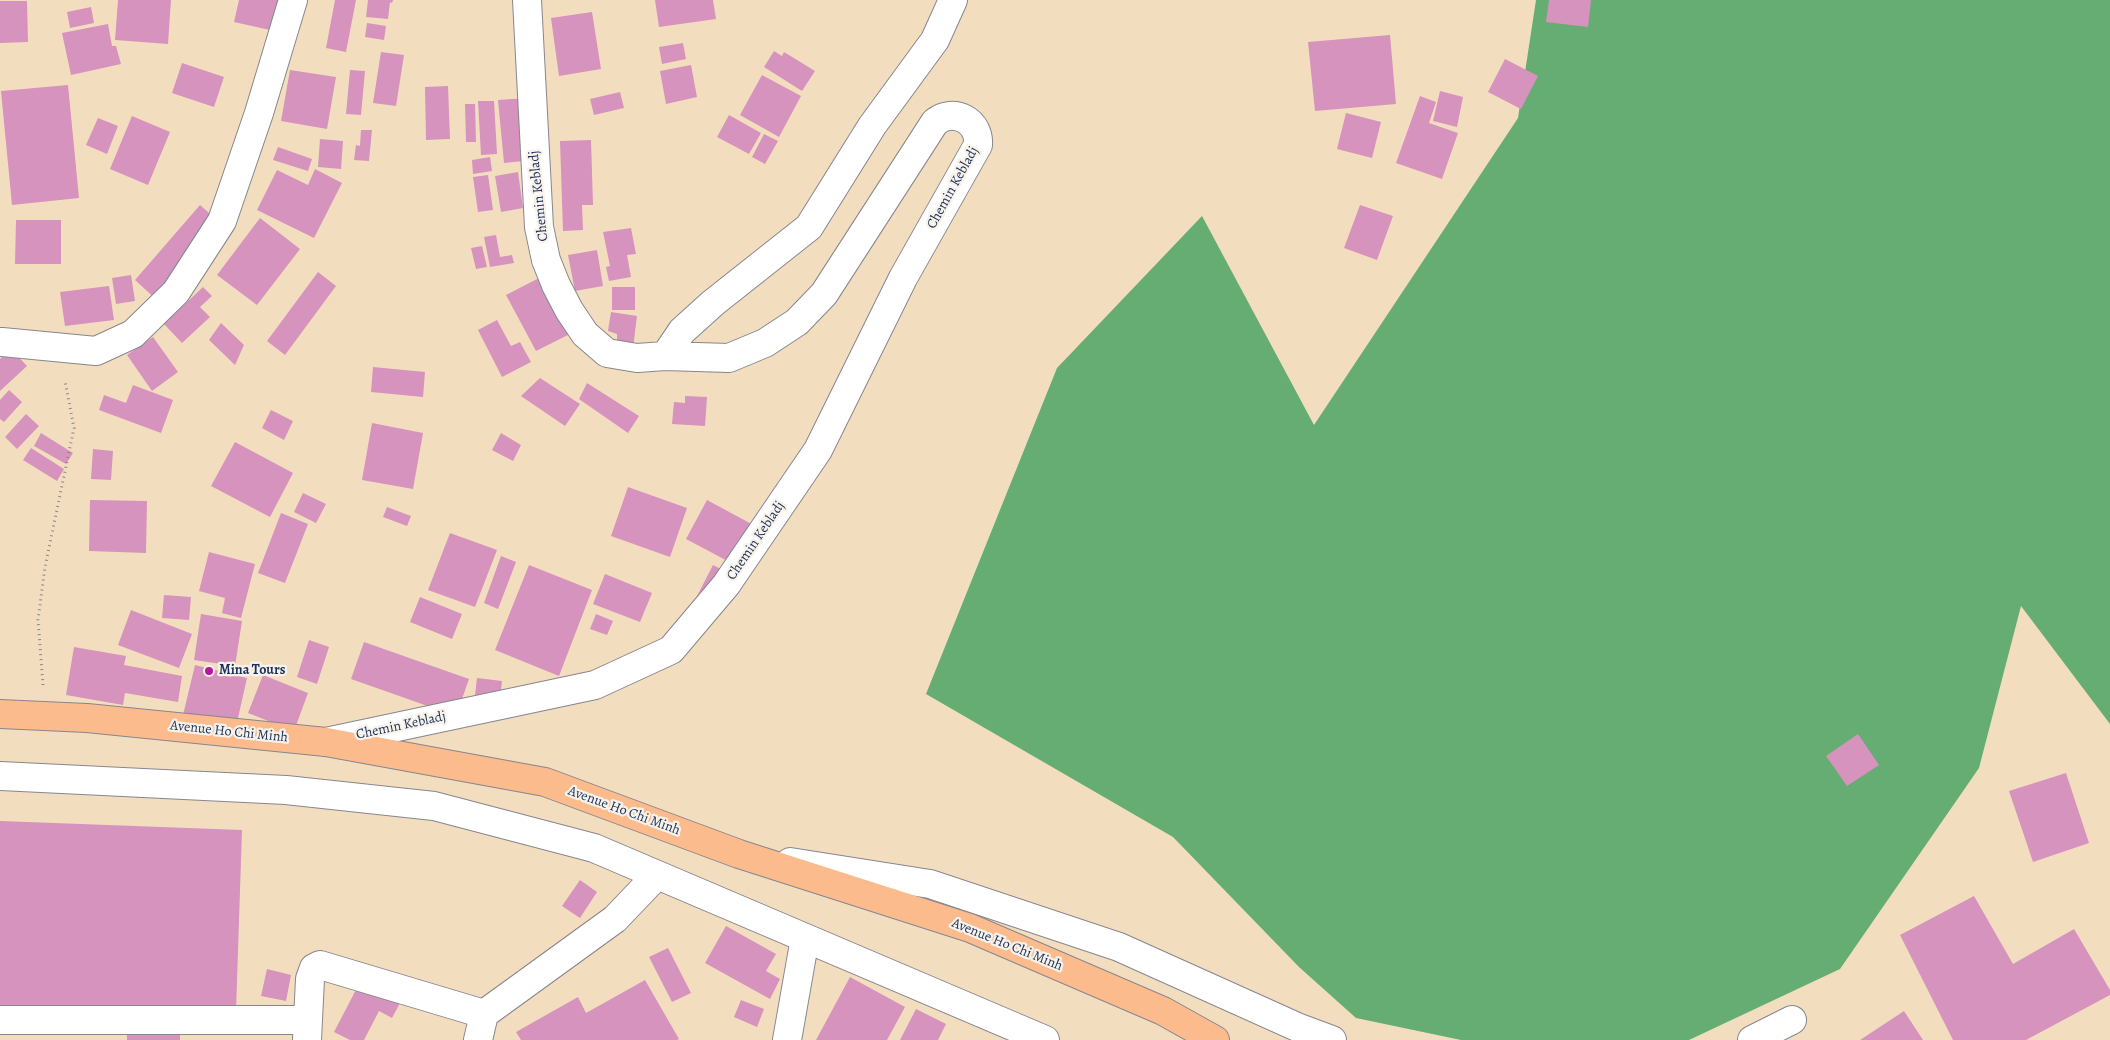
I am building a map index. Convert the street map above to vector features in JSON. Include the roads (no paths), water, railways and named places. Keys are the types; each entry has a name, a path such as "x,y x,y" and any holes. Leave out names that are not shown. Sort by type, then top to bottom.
{"main road":[{"name":"Avenue Ho Chi Minh","path":"0,714 87,718 326,742 545,782 740,854 970,928 1163,1011 1215,1040"}],"street":[{"path":"2,342 96,351 133,334 176,292 222,221 259,113 294,0"},
{"name":"Chemin Kebladj","path":"326,742 595,685 671,650 726,585 818,450 903,278 976,151 978,134 972,124 957,115 945,116 935,122 824,294 797,322 765,343 729,358 665,356 637,358 607,353 585,334 569,310 546,260 539,227 527,0"},
{"path":"665,356 682,331 712,303 810,227 872,126 935,40 953,0"},
{"path":"0,776 286,790 434,806 594,848 1045,1040"},
{"path":"740,854 930,884 1119,947 1297,1027 1332,1040"},
{"path":"0,1020 308,1030 310,979 314,968 320,965 481,1027 615,920 657,875"},
{"path":"787,1040 805,938"},
{"path":"1752,1040 1792,1020"}],"place":[{"name":"Mina Tours","path":"209,671"}]}
